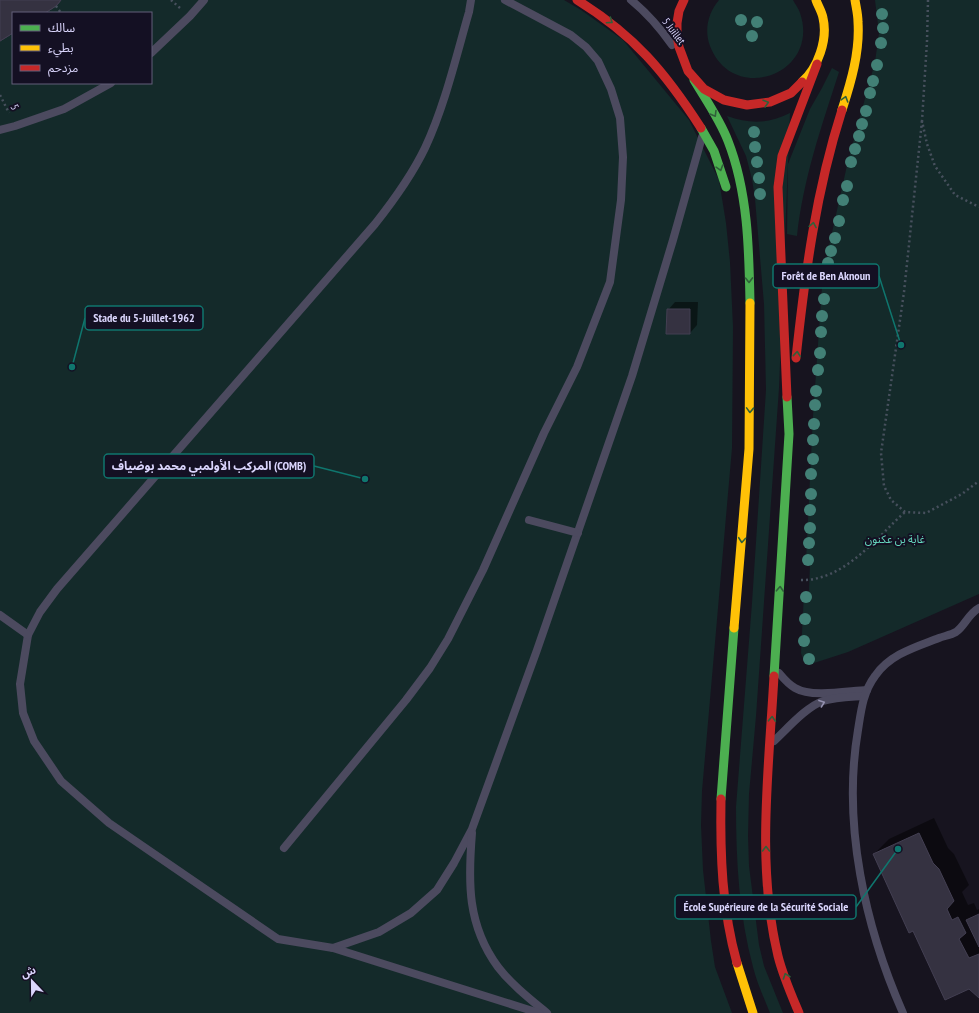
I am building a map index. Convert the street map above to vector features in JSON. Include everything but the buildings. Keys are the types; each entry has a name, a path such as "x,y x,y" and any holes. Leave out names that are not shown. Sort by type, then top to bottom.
{"highway":[{"path":"577,0 616,25 630,37 649,56 671,84 712,146 719,162 728,194"},
{"path":"684,0 680,8 676,33 681,59 720,124 730,149 737,170 744,204 749,252 749,449 720,816 723,894 730,937 742,982 754,1013"},
{"path":"789,434 778,187 782,156 817,64 823,41 823,18 816,0"},
{"path":"799,1013 776,948 766,854 766,815 789,434 795,369 804,289 816,206 824,169 847,92 858,46 859,20 855,0"},
{"path":"694,80 712,96 735,104 760,105 783,98 803,84 817,64"},
{"path":"737,224 749,252"}],"lane":[{"path":"152,52 190,16 204,0"},
{"path":"471,0 467,19 441,107 433,128 414,169 390,206 376,224 57,589 40,612 28,636 20,684 23,713 34,741 61,782 109,823 278,939 333,948 539,1013"},
{"path":"284,848 406,700 430,668 448,639 483,570 544,434 577,367 610,282 621,200 623,157 620,118 611,89 598,61 586,47 571,35 505,0"},
{"name":"5 Juillet","path":"631,0 644,10 663,33 681,59"},
{"path":"0,130 64,109 109,84"},
{"path":"333,948 379,932 411,913 437,890 454,863 472,828 538,650 632,376 673,240 703,131"},
{"path":"529,520 578,532"},
{"path":"903,1013 893,990 873,933 866,903 856,843 853,783 854,753 866,693 876,674 893,658 904,652 957,631 973,611 979,608"},
{"path":"0,614 28,636"},
{"path":"775,669 789,684 808,693 866,693"},
{"path":"771,744 797,719 823,701 866,693"},
{"path":"472,828 469,870 471,904 481,937 498,967 522,992 547,1013"}],"path":[{"path":"928,0 922,121 904,292 881,453 884,486 891,500 905,512 926,513 962,494 979,481"},
{"path":"56,6 60,12"},
{"name":"5","path":"0,95 15,126"},
{"path":"922,121 927,144 935,166 955,195 979,207"},
{"path":"780,579 810,580 840,569 856,559 905,512"}],"green space":[{"path":"0,0 564,0 581,10 623,40 689,120 719,180 726,223 730,262 733,327 732,448 702,791 701,825 703,870 715,967 732,1013 0,1013"},
{"path":"719,0 793,0 800,13 803,34 798,52 787,66 772,75 754,78 737,75 721,64 710,46 707,34 708,22 712,10"},
{"name":"غابة بن عكنون","path":"875,0 979,0 979,594 848,652 812,663 804,660 801,653 804,593 809,591 810,564 806,562 813,416 823,273 848,161 875,62 879,33"},
{"path":"832,68 839,72 808,173 797,236 787,234 788,164 810,109"},
{"path":"790,113 779,388 756,716 749,794 748,836 749,866 759,945 764,966 783,1013 770,1013 755,973 744,928 739,888 736,827 736,807 752,603 766,390 764,304 752,179 746,156 727,116 735,119 759,122 782,117"}],"traffic: fast":[{"path":"694,80 721,125 735,160 740,180 746,221 750,303"},
{"path":"701,128 714,151 726,187"},
{"path":"774,676 789,434 787,397"},
{"path":"721,799 734,628"}],"traffic: slow":[{"path":"802,82 813,69 823,44 823,18 816,0"},
{"path":"842,110 852,78 858,44 858,19 855,0"},
{"path":"734,628 749,449 750,303"},
{"path":"737,963 753,1013"}],"traffic: jam":[{"path":"577,0 615,27 647,56 674,89 701,128"},
{"path":"684,0 679,11 677,23 679,47 688,71 704,89 724,100 747,105 770,102 791,93 802,82"},
{"path":"787,397 778,187 782,156 817,64"},
{"path":"796,358 803,295 818,202 842,110"},
{"path":"774,676 767,781 767,887 771,922 778,956 799,1013"},
{"path":"721,799 723,882 728,923 737,963"}],"place":[{"name":"Forêt de Ben Aknoun","path":"901,345"},
{"name":"Stade du 5-Juillet-1962","path":"72,367"},
{"name":"المركب الأولمبي محمد بوضياف (COMB)","path":"365,479"},
{"name":"École Supérieure de la Sécurité Sociale","path":"898,849"}]}
